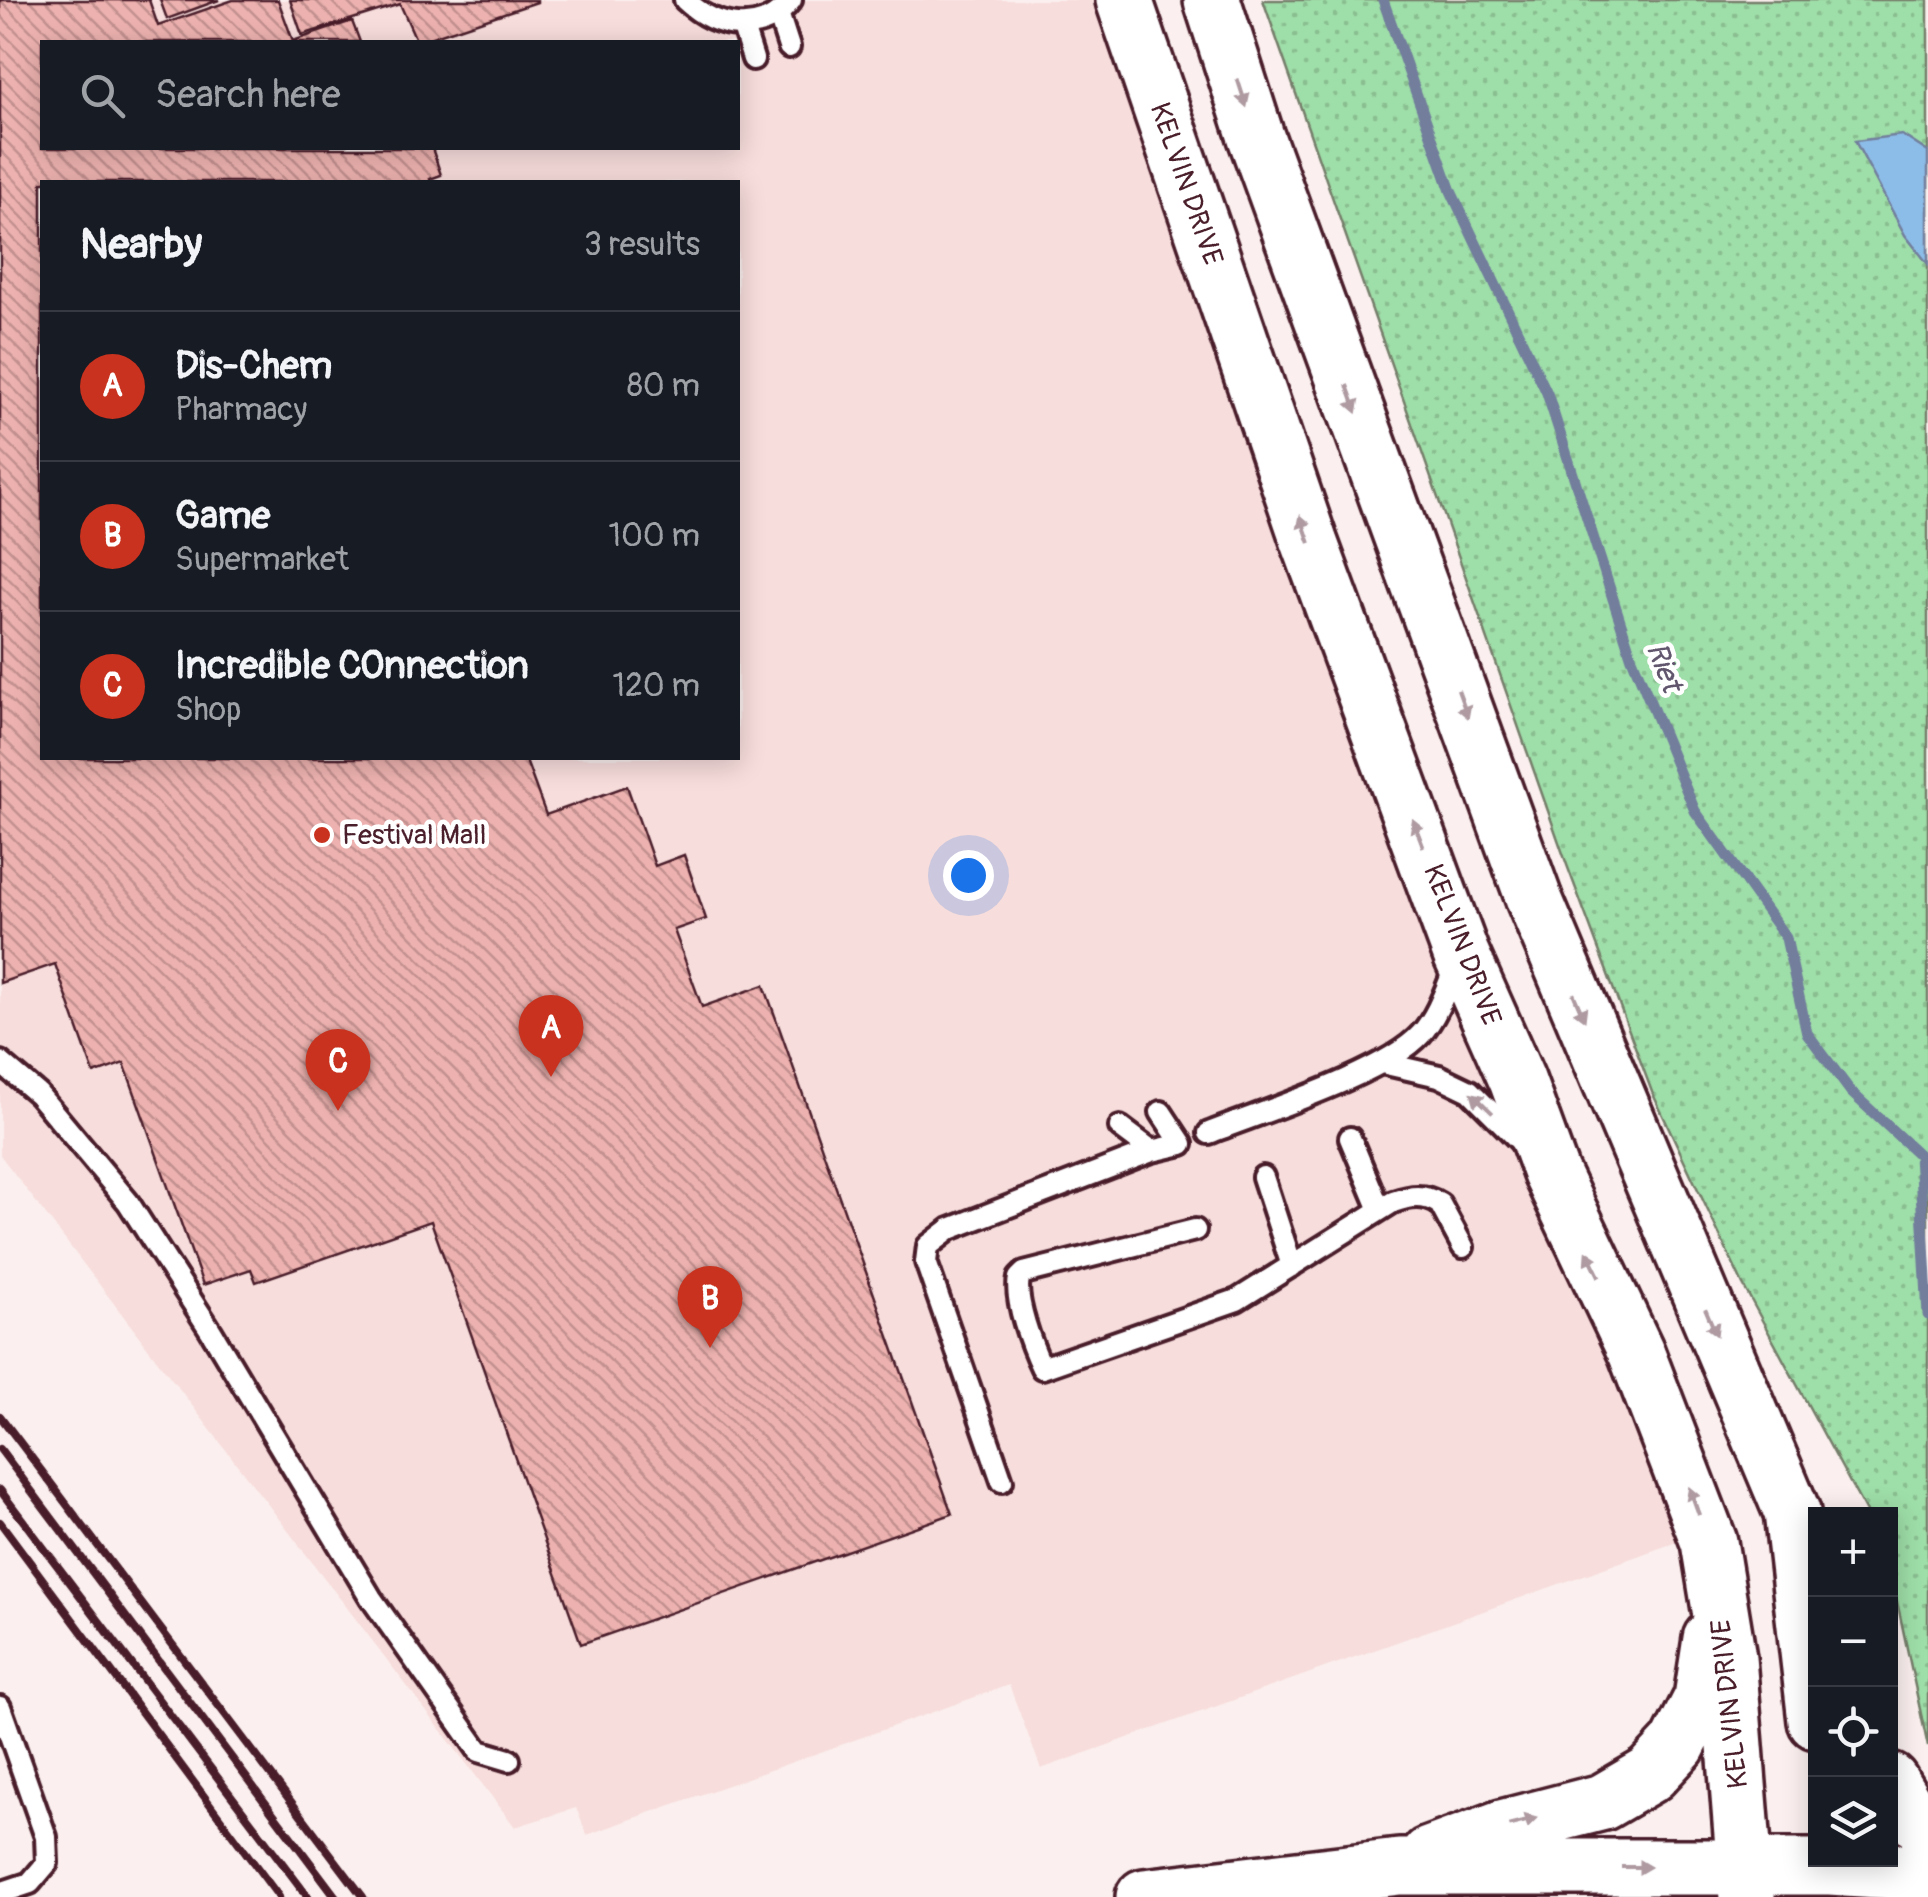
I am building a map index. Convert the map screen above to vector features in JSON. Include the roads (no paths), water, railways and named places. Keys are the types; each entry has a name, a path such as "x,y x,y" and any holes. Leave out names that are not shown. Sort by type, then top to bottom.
{"street":[{"path":"1212,0 1256,137 1534,899 1804,1531 1814,1687"},
{"name":"KELVIN DRIVE","path":"1124,2 1296,504 1461,954 1517,1080 1551,1173 1636,1352 1709,1542 1728,1658 1747,1882"},
{"path":"1398,1867 1502,1828 1603,1802 1651,1774 1678,1745 1702,1698 1717,1595"},
{"path":"1898,1796 1928,1831"},
{"path":"1144,1897 1398,1867 1747,1882 1928,1873"}],"lane":[{"path":"685,0 711,20 743,27 765,22 784,7"},
{"path":"784,7 789,47"},
{"path":"743,27 753,60"},
{"path":"1210,1133 1382,1063 1409,1046 1435,1016 1461,954"},
{"path":"0,1062 38,1094 128,1202 211,1331 371,1598 478,1750 509,1760"},
{"path":"1382,1063 1440,1076 1470,1092 1551,1173"},
{"path":"1002,1481 926,1262 928,1246 950,1229 1152,1151 1182,1144 1161,1112"},
{"path":"1120,1126 1152,1151"},
{"path":"1350,1138 1380,1210"},
{"path":"1263,1177 1292,1266"},
{"path":"1195,1230 1024,1273 1019,1278 1018,1291 1034,1354 1042,1368 1237,1300 1380,1210 1406,1198 1431,1198 1440,1204 1463,1247"},
{"path":"0,1707 46,1838 47,1863 30,1883 0,1893"}],"water":[{"path":"1902,135 1928,152 1928,264 1905,235 1855,141"}],"waterway":[{"name":"Riet","path":"1383,0 1451,191 1547,393 1632,658 1695,811 1786,938 1807,1033 1851,1092 1919,1155 1928,1315"}],"railway":[{"path":"0,1416 363,1897"},
{"path":"0,1449 336,1897"},
{"path":"0,1490 308,1897"},
{"path":"0,1522 279,1897"}],"place":[{"name":"Festival Mall","path":"322,835"},
{"name":"Dis-Chem","path":"551,1077"},
{"name":"Incredible COnnection","path":"338,1111"},
{"name":"Game","path":"710,1348"}]}
